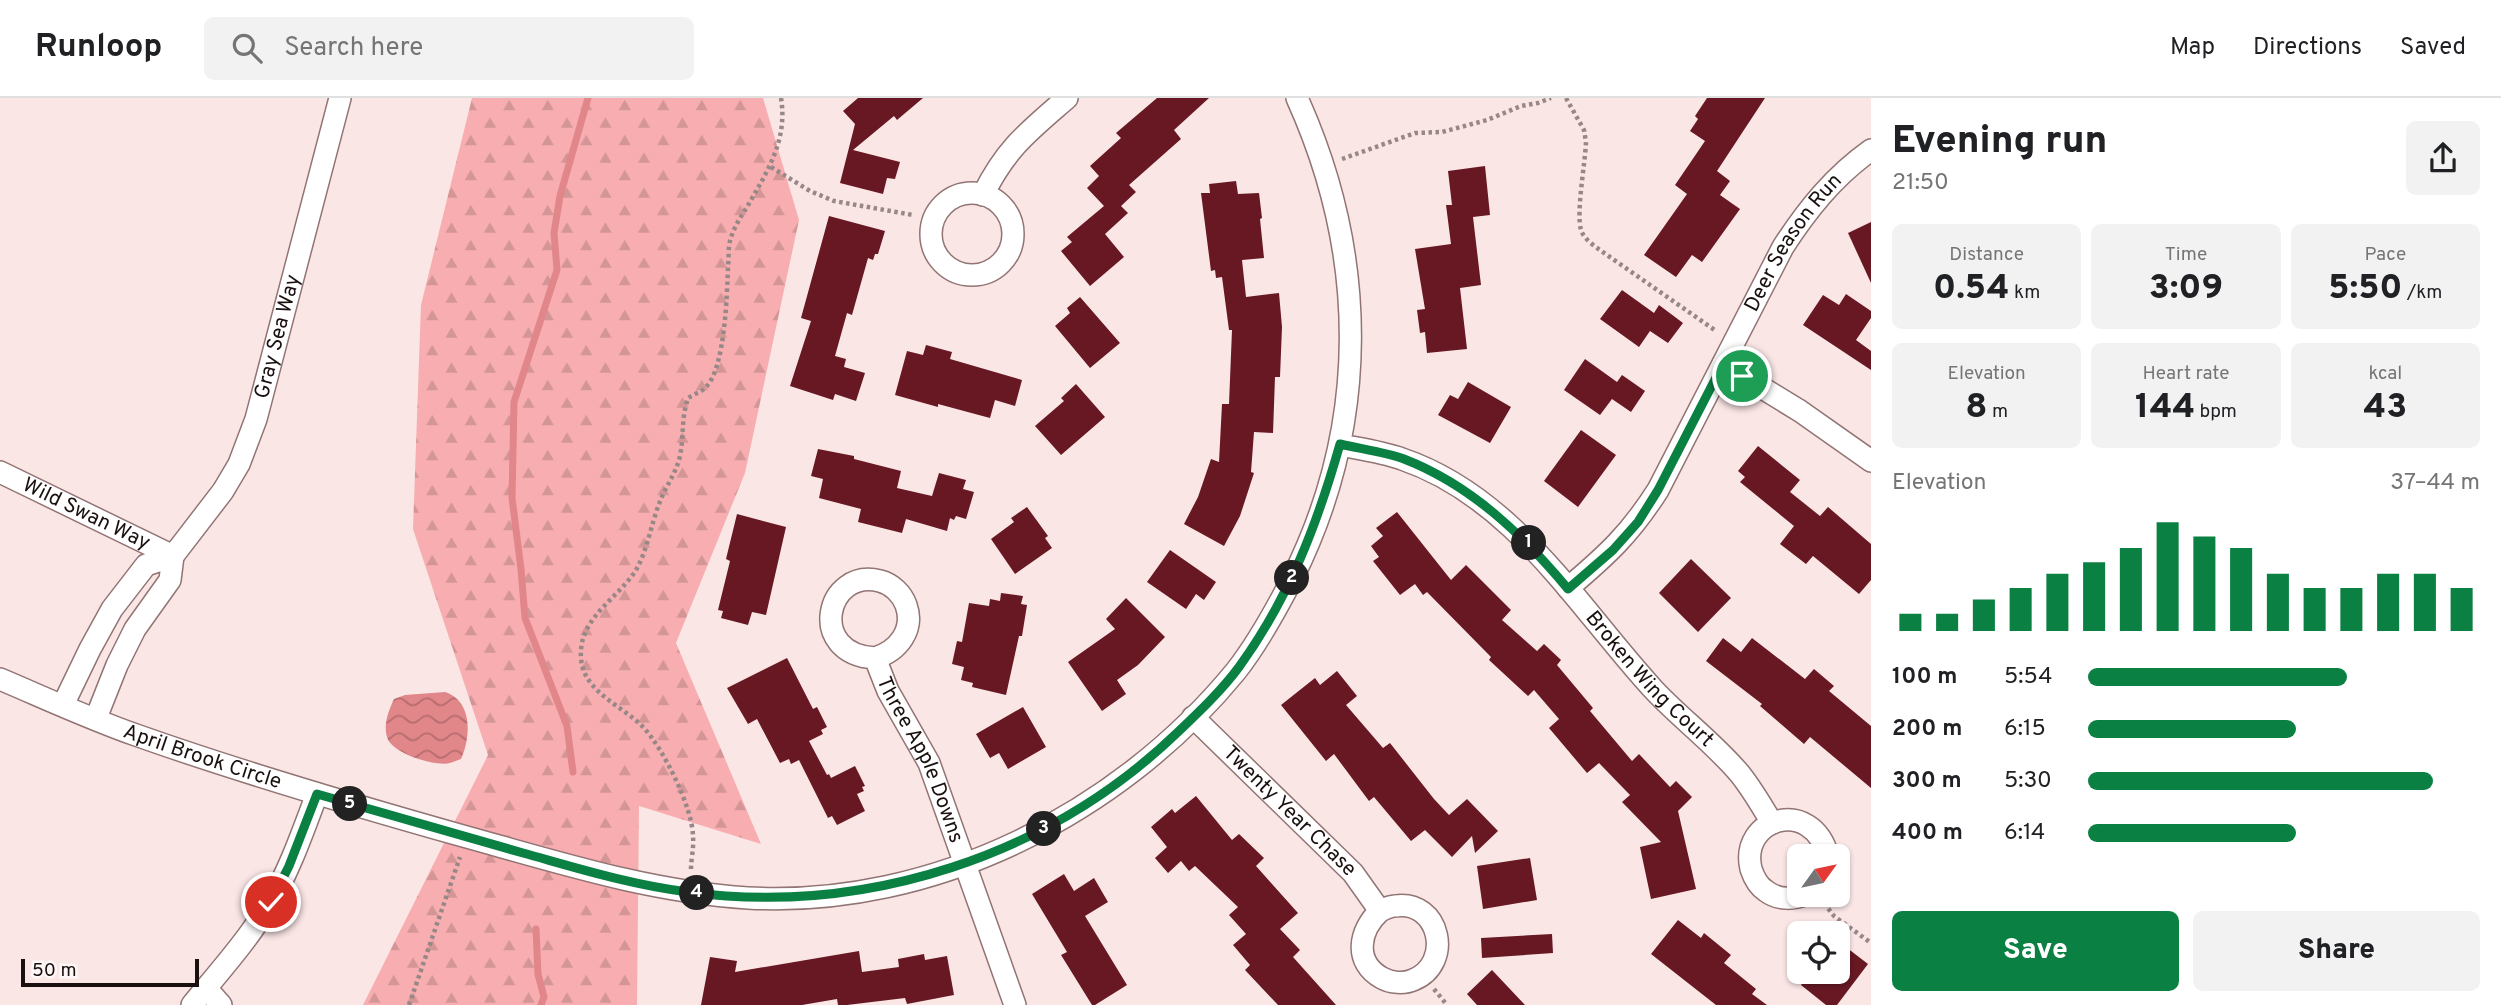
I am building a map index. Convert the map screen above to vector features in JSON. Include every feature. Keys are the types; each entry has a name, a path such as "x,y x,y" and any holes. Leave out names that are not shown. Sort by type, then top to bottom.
{"street":[{"name":"Gray Sea Way","path":"96,718 135,629 170,580 173,556 223,491 239,464 256,419 340,98"},
{"path":"983,195 997,167 1014,144 1067,98"},
{"name":"April Brook Circle","path":"0,679 132,734 317,794 603,875 688,892 752,898 811,896 863,890 965,864 1014,844 1088,803 1128,776 1194,717 1238,668 1279,605 1308,543 1340,444 1350,383 1350,296 1337,209 1325,165 1297,98"},
{"name":"Deer Season Run","path":"1568,589 1613,550 1638,522 1658,490 1783,247 1805,213 1831,184 1871,150"},
{"path":"1723,364 1800,411 1871,461"},
{"name":"Broken Wing Court","path":"1340,444 1402,458 1436,474 1473,496 1534,548 1654,689 1738,772 1772,823"},
{"name":"Wild Swan Way","path":"0,472 173,556"},
{"name":"Gray Sea Way","path":"64,705 112,609 146,565 173,556"},
{"name":"Three Apple Downs","path":"875,658 888,691 929,763 1015,1005"},
{"name":"Twenty Year Chase","path":"1194,717 1353,873 1380,911"},
{"path":"192,1005 247,939 271,902 289,866 317,794"},
{"path":"1787,898 1776,897 1764,890 1754,878 1749,859 1751,845 1759,833 1772,823 1790,819 1806,823 1815,829 1825,844"},
{"path":"206,988 221,1005"}],"path":[{"path":"688,892 694,836 676,781 653,737 599,693 589,680 580,659 589,622 627,583 638,567 660,501 676,473 682,416 688,398 705,388 718,367 726,305 729,242 771,167 782,134 781,98"},
{"path":"1325,165 1415,133 1442,132 1551,98"},
{"path":"1566,98 1584,130 1586,142 1580,220 1582,233 1600,250 1733,342"},
{"path":"771,167 810,191 834,201 913,215"},
{"path":"409,1005 467,837"},
{"path":"1827,907 1834,916 1871,943"}],"green space":[{"path":"472,98 763,98 799,220 745,473 676,643 761,844 639,806 637,1005 363,1005 488,755 413,529 421,305"}],"water":[{"path":"445,692 461,703 465,711 468,731 461,759 443,764 425,761 414,758 390,743 386,727 394,699 405,695"}],"building":[{"path":"858,98 923,98 897,120 894,116 853,150 900,162 895,179 887,178 883,194 840,183 855,124 843,111"},
{"path":"1157,98 1209,98 1174,130 1181,139 1129,185 1136,192 1121,206 1128,213 1105,234 1124,257 1090,286 1061,251 1072,242 1067,237 1104,206 1087,188 1099,176 1090,166 1121,138 1116,133"},
{"path":"1707,98 1765,98 1717,171 1730,181 1720,195 1740,209 1702,262 1692,255 1676,277 1644,255 1687,194 1675,185 1705,141 1690,131 1698,119 1695,116"},
{"path":"1485,166 1490,215 1473,217 1481,285 1460,288 1467,349 1427,353 1425,332 1420,333 1417,310 1425,309 1415,249 1451,244 1446,205 1452,205 1448,171"},
{"path":"1236,181 1238,194 1259,193 1262,218 1264,258 1242,260 1246,297 1279,293 1282,327 1280,377 1275,377 1273,433 1254,432 1251,472 1254,473 1240,516 1224,546 1184,524 1198,497 1211,459 1219,462 1222,404 1229,404 1232,330 1229,330 1222,277 1216,278 1215,270 1211,271 1201,193 1210,193 1209,184"},
{"path":"829,216 885,231 878,254 875,254 873,260 868,258 852,315 847,313 835,356 846,359 844,367 865,373 856,401 835,394 833,400 790,386 811,321 801,318"},
{"path":"1871,222 1871,283 1848,233"},
{"path":"1622,290 1654,313 1659,305 1683,323 1668,343 1650,331 1639,347 1600,319"},
{"path":"1846,294 1871,311 1871,318 1856,340 1871,351 1871,370 1803,325 1823,295 1839,305"},
{"path":"1080,297 1120,343 1090,368 1055,326 1070,313 1067,308"},
{"path":"926,345 952,352 950,359 1022,380 1015,406 995,400 990,418 895,395 907,351 923,355"},
{"path":"1585,359 1617,382 1622,375 1645,391 1631,412 1612,399 1600,415 1564,390"},
{"path":"1468,382 1511,407 1490,443 1438,415 1450,395 1458,399"},
{"path":"1076,384 1105,417 1061,455 1035,426 1064,401 1061,398"},
{"path":"1581,430 1616,455 1578,507 1544,481"},
{"path":"1758,446 1800,480 1790,492 1820,516 1828,507 1871,544 1871,580 1859,594 1813,556 1806,564 1780,544 1794,526 1740,482 1745,477 1738,471"},
{"path":"818,449 854,456 854,459 901,471 897,488 932,496 939,473 966,480 963,489 974,492 966,519 956,516 954,520 950,518 947,531 906,519 902,533 858,522 861,509 819,498 823,479 811,476"},
{"path":"1027,507 1048,536 1045,538 1052,548 1015,574 991,539 1014,522 1011,518"},
{"path":"1397,512 1451,580 1466,565 1511,610 1502,620 1537,651 1544,644 1561,660 1557,665 1593,708 1590,711 1632,761 1639,754 1670,787 1676,781 1692,797 1678,811 1696,889 1651,899 1640,847 1661,842 1622,802 1630,795 1599,763 1587,773 1549,728 1559,719 1534,690 1528,696 1489,660 1491,657 1427,592 1423,595 1415,584 1400,595 1373,561 1379,557 1371,546 1383,536 1376,528"},
{"path":"737,514 786,527 766,615 752,612 748,625 721,618 723,611 718,610 730,561 726,559"},
{"path":"1170,550 1216,582 1204,600 1196,594 1186,609 1147,582"},
{"path":"1691,559 1731,598 1698,632 1659,593"},
{"path":"1001,593 1023,596 1021,604 1027,605 1022,636 1019,636 1006,695 972,687 973,683 961,680 964,667 952,664 957,641 962,642 969,603 989,606 990,599 1000,601"},
{"path":"1126,598 1165,637 1138,665 1117,680 1126,694 1102,711 1068,662 1115,629 1106,619"},
{"path":"1723,638 1741,652 1752,638 1805,679 1814,669 1834,686 1829,691 1871,726 1871,788 1810,737 1804,744 1760,706 1762,704 1706,661"},
{"path":"787,658 813,709 817,707 827,727 821,730 823,734 809,741 827,775 831,778 855,766 865,786 862,787 864,791 857,794 865,811 837,825 832,816 828,818 799,760 791,764 789,759 780,763 757,719 748,724 727,688"},
{"path":"1337,671 1357,696 1346,705 1383,748 1390,743 1449,815 1467,799 1498,831 1475,853 1472,836 1452,857 1425,830 1411,841 1374,797 1369,801 1334,754 1326,761 1281,705 1315,678 1320,685"},
{"path":"1023,707 1046,747 1008,769 999,753 990,758 976,734"},
{"path":"1196,796 1232,840 1239,834 1264,858 1256,866 1298,913 1280,929 1300,950 1293,957 1336,1005 1278,1005 1245,970 1250,965 1233,945 1246,934 1229,915 1238,907 1195,866 1189,871 1181,861 1168,873 1155,858 1167,847 1151,827 1172,809 1175,813"},
{"path":"1530,858 1537,900 1483,909 1477,866"},
{"path":"1064,874 1074,891 1094,878 1108,902 1085,916 1127,985 1095,1005 1092,1005 1061,955 1067,952 1032,894"},
{"path":"1678,920 1701,938 1704,933 1731,955 1724,963 1756,989 1752,994 1767,1005 1716,1005 1651,954"},
{"path":"1552,934 1553,953 1482,958 1481,938"},
{"path":"1850,950 1868,964 1837,1005 1826,1005 1801,985 1850,984"},
{"path":"859,951 862,972 899,967 898,959 924,954 925,960 947,956 954,995 907,1004 905,998 847,1005 838,1005 837,999 802,1005 701,1005 710,957 737,961 735,972"},
{"path":"1492,970 1525,1005 1477,1005 1467,994"}],"waterway":[{"path":"573,772 567,726 525,618 512,498 514,402 557,270 554,233 560,196 588,98"},
{"path":"536,929 538,974 544,997 541,1005"}],"route":[{"path":"271,902 289,866 317,794 603,875 688,892 752,898 811,896 863,890 965,864 1051,825 1128,776 1194,717 1238,668 1279,605 1304,555 1340,444 1402,458 1473,496 1534,548 1568,589 1613,550 1638,522 1658,490 1723,364 1742,376"}]}
